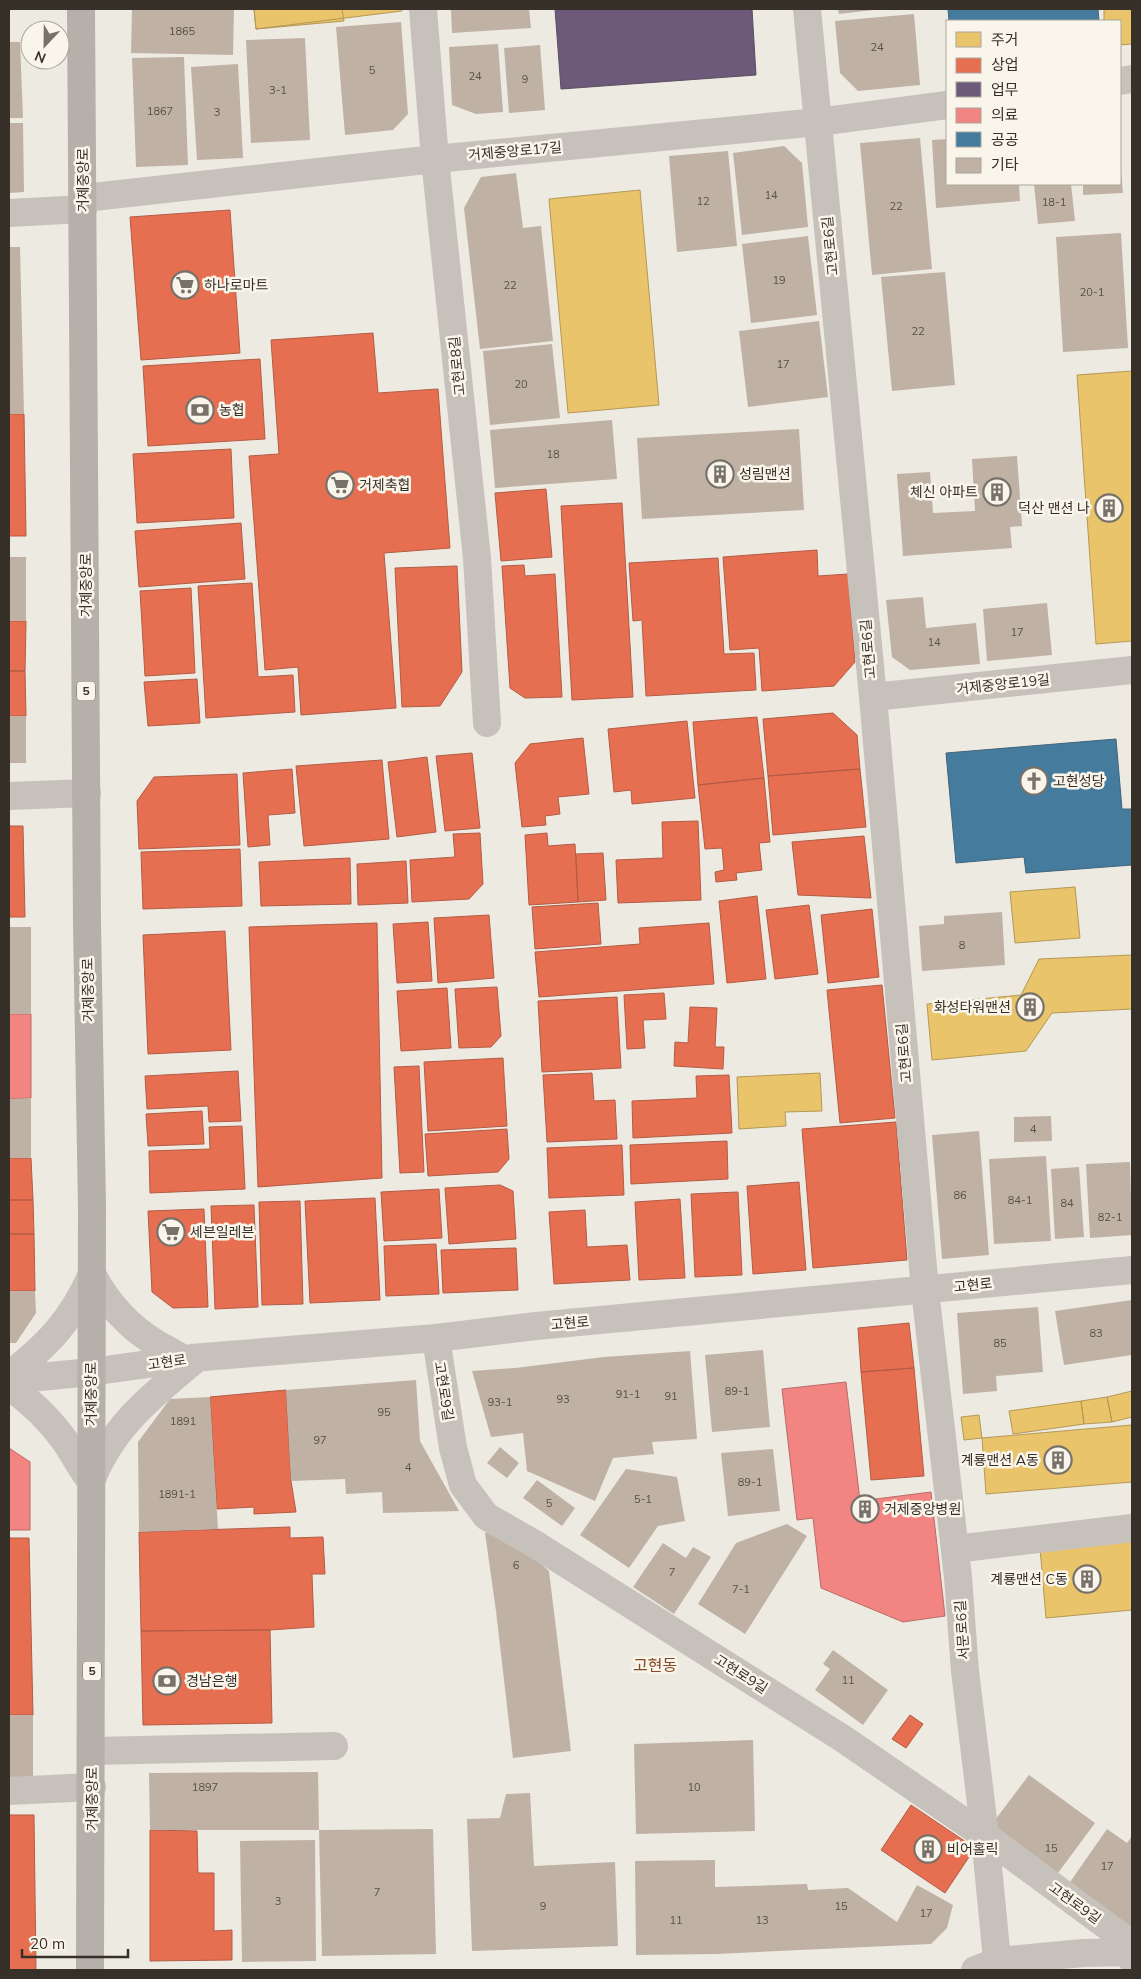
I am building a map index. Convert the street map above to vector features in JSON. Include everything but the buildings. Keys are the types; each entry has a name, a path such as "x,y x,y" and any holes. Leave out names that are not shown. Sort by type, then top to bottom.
{"main road":[{"name":"거제중앙로","path":"81,9 92,1274 90,1970"}],"street":[{"name":"고현로8길","path":"423,9 435,159 478,558 487,723"},
{"name":"고현로6길","path":"807,9 873,697 925,1290"},
{"name":"거제중앙로17길","path":"9,213 435,159 818,122 946,105"},
{"name":"거제중앙로19길","path":"873,697 1132,670"},
{"path":"9,796 87,793"},
{"name":"고현로","path":"9,1380 91,1372 190,1359 436,1338 536,1326 1132,1270"},
{"path":"91,1481 98,1463 126,1422 146,1400 190,1359 157,1344 136,1328 104,1296 92,1274"},
{"path":"9,1375 54,1337 82,1295 92,1274"},
{"name":"서문로6길","path":"925,1290 955,1549 965,1671 985,1836 990,1967"},
{"name":"고현로9길","path":"436,1338 456,1457 463,1485 486,1516 538,1546 842,1738 985,1836 1122,1937 1131,1955"},
{"path":"9,1386 24,1397 50,1422 91,1481"},
{"path":"955,1549 1132,1528"},
{"path":"92,1750 334,1746"},
{"path":"9,1791 92,1787"},
{"path":"990,1967 1083,1954 1131,1955"}],"place":[{"name":"하나로마트","path":"185,285"},
{"name":"농협","path":"200,410"},
{"name":"성림맨션","path":"720,474"},
{"name":"거제축협","path":"340,485"},
{"name":"체신 아파트","path":"997,492"},
{"name":"덕산 맨션 나","path":"1109,508"},
{"name":"고현성당","path":"1034,781"},
{"name":"화성타워맨션","path":"1030,1007"},
{"name":"세븐일레븐","path":"171,1232"},
{"name":"계룡맨션 A동","path":"1058,1460"},
{"name":"거제중앙병원","path":"865,1509"},
{"name":"계룡맨션 C동","path":"1087,1579"},
{"name":"경남은행","path":"167,1681"},
{"name":"비어홀릭","path":"928,1849"}],"district":[{"name":"고현동","path":"655,1665"}]}
